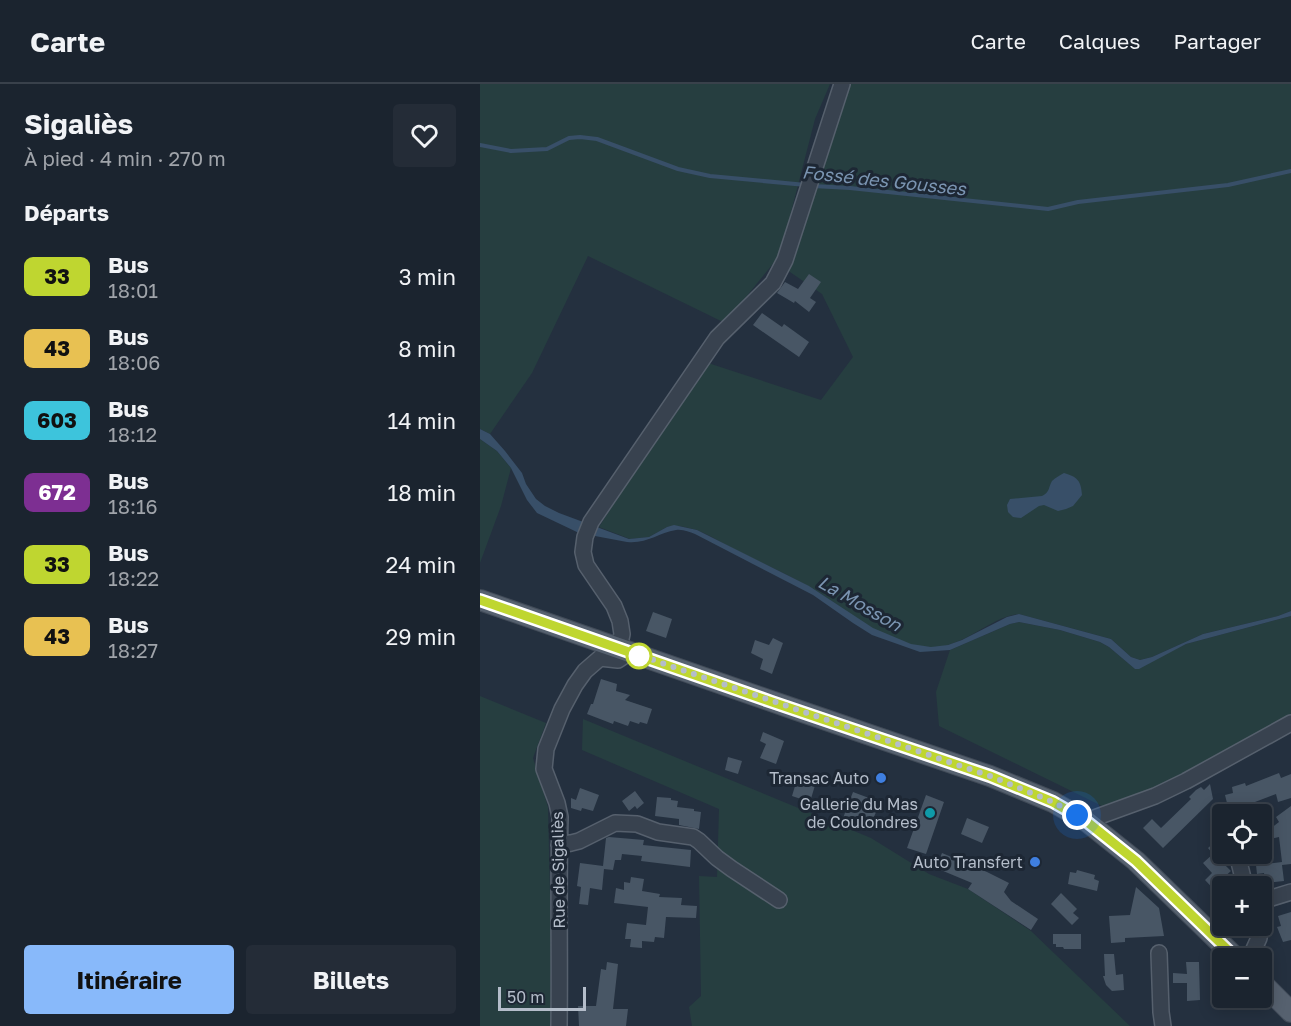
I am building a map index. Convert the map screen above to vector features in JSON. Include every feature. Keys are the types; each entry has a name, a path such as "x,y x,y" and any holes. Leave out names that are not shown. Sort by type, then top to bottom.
{"main road":[{"path":"480,600 990,776 1053,802 1086,821 1136,861 1226,948"},
{"path":"1272,993 1291,1012"}],"street":[{"path":"624,650 620,621 614,606 586,565 583,552 588,529 717,338 773,283 785,260 842,84"},
{"name":"Rue de Sigaliès","path":"560,1026 560,817 544,769 546,749 562,709 585,670 600,658 618,660 624,650"},
{"path":"1086,821 1155,796 1291,723"},
{"path":"559,845 579,841 615,823 636,824 658,832 693,837 732,869 779,900"},
{"path":"1272,898 1291,892"},
{"path":"1159,953 1163,1026"}],"green space":[{"path":"480,84 830,84 815,119 780,255 725,323 588,256 532,373 490,434 480,429"},
{"path":"848,84 1291,84 1291,611 1203,634 1152,657 1140,660 1131,657 1111,639 1019,614 1008,616 954,643 930,647 913,645 881,633 808,586 697,530 680,526 667,527 649,537 630,539 599,527 705,362 821,400 853,357 822,294 787,270"},
{"path":"480,439 497,451 511,468 501,506 480,563"},
{"path":"1291,616 1291,722 1154,792 1108,809 939,726 936,692 950,650 1010,624 1019,622 1060,630 1100,642 1135,669 1186,644"},
{"path":"480,696 546,723 533,758 548,807 553,1026 480,1026"},
{"path":"583,719 871,838 929,874 968,889 1031,931 1130,1026 692,1026 689,1007 701,996 699,876 717,877 719,809 582,750"}],"water":[{"path":"480,429 490,434 505,451 522,473 536,499 559,513 629,539 649,537 674,525 697,530 809,586 873,628 911,644 931,647 948,645 1007,617 1019,614 1111,639 1131,657 1140,660 1152,657 1203,634 1291,611 1291,616 1186,644 1139,669 1135,669 1100,642 1060,630 1019,622 950,650 920,652 872,635 813,595 684,530 670,531 647,540 627,542 579,533 537,513 527,500 511,468 497,451 480,439"},
{"path":"1064,473 1075,478 1081,486 1082,495 1073,506 1058,511 1044,505 1039,506 1021,518 1013,517 1008,512 1007,505 1010,499 1042,496 1048,491 1052,481"}],"building":[{"path":"809,274 821,282 810,298 816,302 809,312 795,301 794,303 777,293 785,282 798,289"},
{"path":"762,313 782,327 784,324 809,342 799,357 753,325"},
{"path":"653,612 672,619 666,638 646,631"},
{"path":"773,638 783,643 772,674 760,669 763,659 751,653 755,640 769,645"},
{"path":"601,679 617,684 616,691 630,695 625,700 652,709 647,724 630,721 628,726 614,721 613,724 587,714 593,704"},
{"path":"763,732 784,741 776,764 760,758 766,744 760,741"},
{"path":"728,757 742,761 738,774 725,770"},
{"path":"1279,773 1281,778 1291,774 1291,798 1278,802 1276,794 1255,802 1255,804 1227,804 1225,795 1233,793 1232,787 1245,783 1246,786"},
{"path":"798,776 816,782 810,802 792,796"},
{"path":"1210,784 1213,799 1163,848 1143,828 1152,819 1161,828 1191,799 1189,797 1196,790 1201,787 1204,790"},
{"path":"580,788 599,795 593,811 571,808 571,798 576,800"},
{"path":"635,791 644,803 637,809 635,806 629,811 622,801"},
{"path":"853,792 877,801 875,809 877,810 868,827 843,818"},
{"path":"926,795 944,802 926,854 907,848"},
{"path":"657,797 671,798 671,800 678,801 677,807 701,812 699,829 679,825 679,819 655,816"},
{"path":"1291,806 1291,864 1282,865 1284,881 1272,882 1272,876 1264,876 1264,873 1257,874 1256,865 1282,862 1279,837 1272,839 1272,827 1279,822 1276,817"},
{"path":"967,818 989,827 982,843 961,834"},
{"path":"606,838 644,840 643,845 691,850 690,867 641,861 642,856 622,854 621,860 615,860 613,870 604,869 602,890 590,888 588,905 579,904 581,887 577,886 580,863 603,866"},
{"path":"942,853 1009,883 1004,892 1011,901 1038,919 1031,930 968,889 972,883 936,868"},
{"path":"1212,855 1212,864 1224,864 1231,871 1225,876 1212,876 1212,887 1205,880 1212,873 1203,863"},
{"path":"1077,870 1095,875 1094,879 1099,881 1097,891 1068,884 1070,872 1076,873"},
{"path":"631,877 644,879 642,891 660,894 659,897 682,898 681,905 697,906 696,918 666,917 664,938 655,937 654,942 642,941 642,948 630,947 631,939 625,939 627,923 646,925 648,907 614,903 616,888 624,890 624,882 630,883"},
{"path":"1136,887 1159,908 1164,936 1125,938 1125,942 1111,943 1109,916 1130,915"},
{"path":"1061,893 1077,909 1073,913 1079,918 1072,925 1051,904"},
{"path":"1291,912 1291,940 1283,942 1277,927 1281,926 1278,916"},
{"path":"1053,934 1081,934 1081,949 1056,947 1056,944 1053,944"},
{"path":"1104,954 1114,954 1116,975 1123,974 1124,990 1112,991 1106,985 1103,976 1105,976"},
{"path":"607,962 618,964 613,1009 628,1009 626,1026 579,1026 578,1006 596,1006 601,969 606,970"},
{"path":"1186,962 1199,962 1200,1000 1187,1001 1187,983 1173,983 1173,973 1187,974"}],"waterway":[{"name":"Fossé des Gousses","path":"480,145 511,151 547,149 569,138 597,139 678,169 710,176 806,185"},
{"name":"Fossé des Gousses","path":"813,186 1048,209 1078,202 1228,185 1291,171"}],"bus line":[{"name":"33","path":"480,600 990,776 1053,802 1086,821 1136,861 1226,948"}],"place":[{"name":"Transac Auto","path":"881,778"},
{"name":"Gallerie du Mas de Coulondres","path":"930,813"},
{"name":"Auto Transfert","path":"1035,862"}],"route":[{"path":"639,656 636,654 990,776 1053,802 1077,815"}],"water label":[{"name":"La Mosson","path":"860,603"}]}
